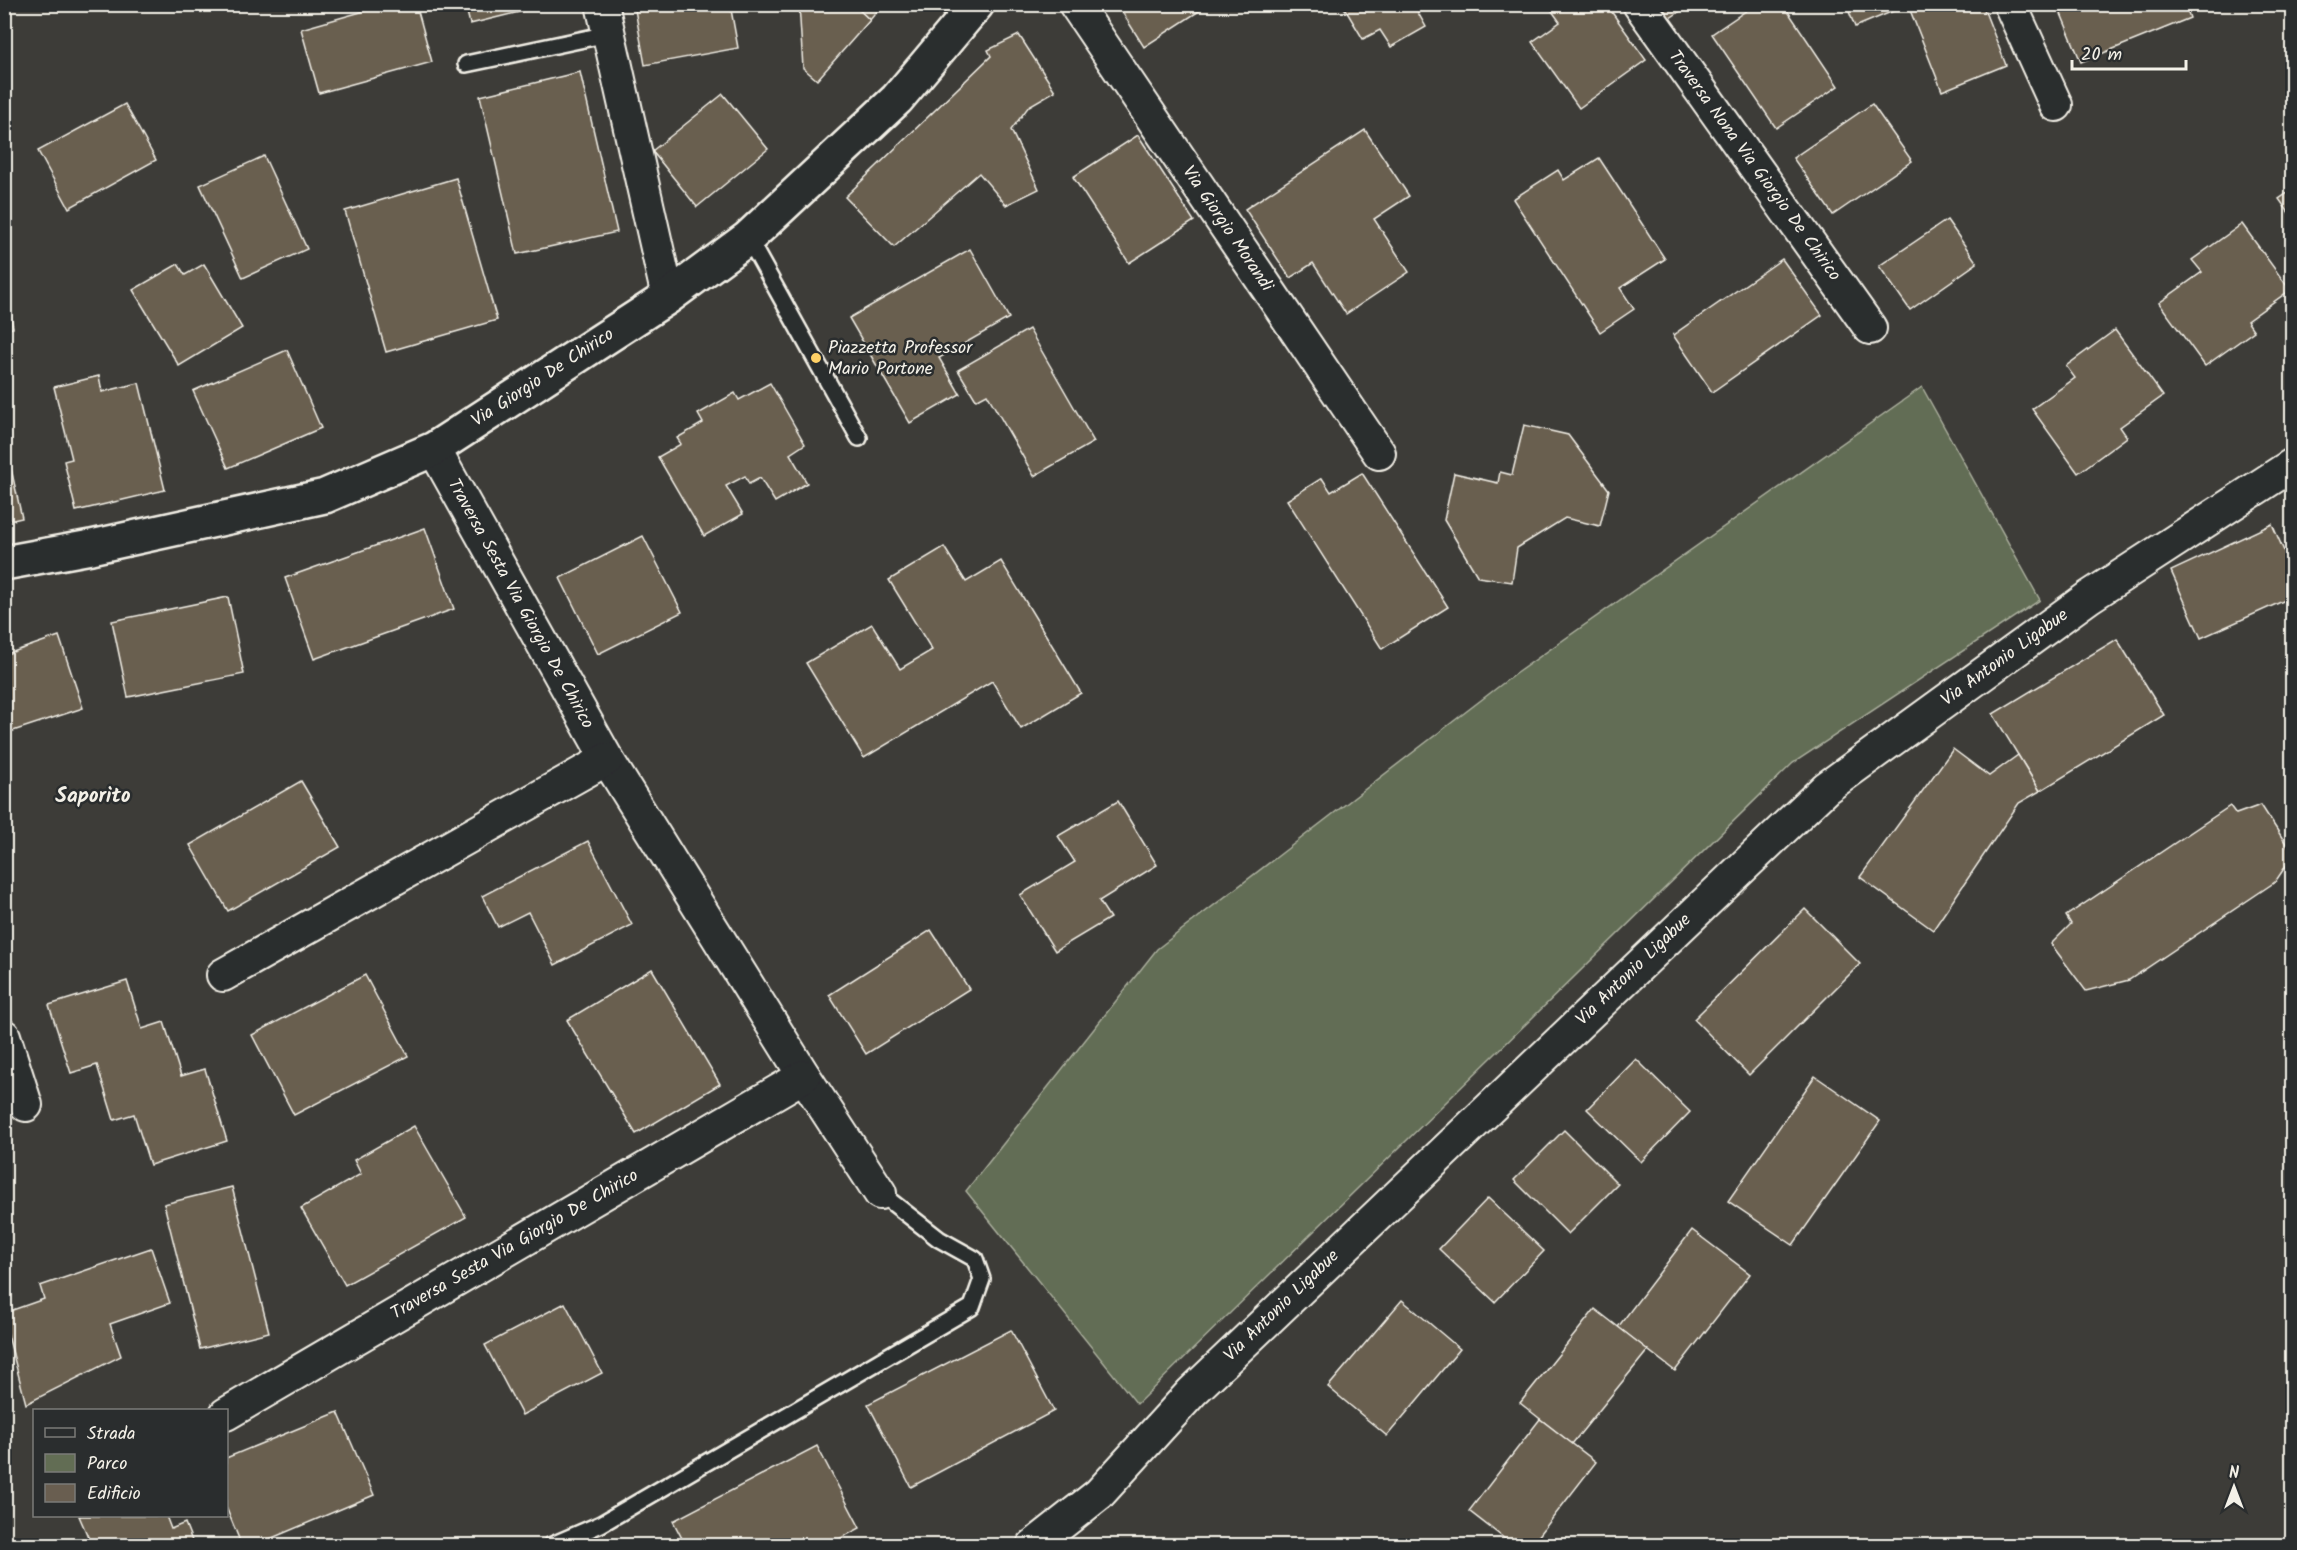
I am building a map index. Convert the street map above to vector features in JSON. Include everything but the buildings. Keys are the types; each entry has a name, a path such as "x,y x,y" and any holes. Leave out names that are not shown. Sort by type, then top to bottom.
{"main road":[{"name":"Via Giorgio De Chirico","path":"4,563 91,547 325,496 434,449 668,297 748,238 897,99 977,4"}],"street":[{"name":"Via Giorgio Morandi","path":"1074,4 1379,453"},
{"name":"Traversa Nona Via Giorgio De Chirico","path":"1639,4 1870,328"},
{"path":"2010,4 2056,105"},
{"path":"605,19 668,297"},
{"name":"Traversa Sesta Via Giorgio De Chirico","path":"434,449 606,759 804,1076 880,1193"},
{"name":"Via Antonio Ligabue","path":"1033,1545 1099,1494 1192,1392 1826,788 2089,597 2292,465"},
{"path":"223,975 606,759"},
{"path":"4,1036 26,1105"},
{"name":"Traversa Sesta Via Giorgio De Chirico","path":"228,1413 804,1076"}],"lane":[{"path":"466,64 605,19"},
{"path":"748,238 859,438"},
{"path":"550,1545 601,1524 972,1307 982,1279 975,1259 939,1239 880,1193"}],"green space":[{"path":"1922,387 2040,600 1793,763 1137,1404 966,1191 1157,949 1515,674"}],"place":[{"name":"Piazzetta Professor Mario Portone","path":"816,358"}],"district":[{"name":"Saporito","path":"93,796"}]}
